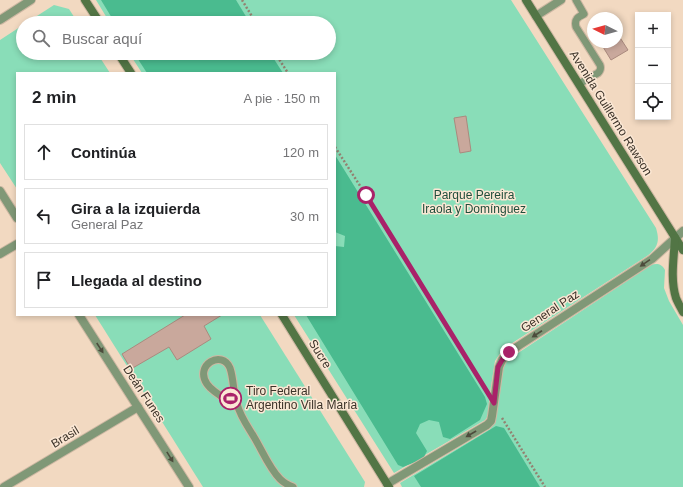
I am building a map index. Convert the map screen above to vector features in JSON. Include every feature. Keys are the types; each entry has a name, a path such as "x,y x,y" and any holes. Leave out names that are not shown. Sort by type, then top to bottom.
{"main road":[{"path":"85,0 95,16"},
{"name":"Avenida Guillermo Rawson","path":"526,0 683,250"},
{"path":"123,60 130,72"},
{"path":"676,238 673,272 674,289 676,299 683,312"},
{"name":"Sucre","path":"283,316 388,486"}],"street":[{"path":"0,20 31,0"},
{"path":"536,16 561,0"},
{"path":"0,191 16,216"},
{"name":"General Paz","path":"388,486 487,425 490,421 494,403 498,367 505,355 652,259 683,231"},
{"path":"0,254 16,245"},
{"name":"Deán Funes","path":"80,316 189,487"},
{"name":"Brasil","path":"4,487 138,407"}],"lane":[{"path":"576,0 584,14 577,18 575,23 576,27 600,65 600,71 598,73 579,84"},
{"path":"237,406 208,385 204,372 210,361 224,361 229,366 237,406 280,479 293,487"}],"path":[{"path":"242,0 252,16"},
{"path":"280,60 287,72"},
{"path":"336,149 545,487"}],"green space":[{"name":"Parque Pereira Iraola y Domínguez","path":"96,0 511,0 656,228 658,240 654,250 647,256 503,349 495,361 490,393 498,406 503,368 506,362 512,357 651,265 661,265 665,270 664,288 669,301 683,325 683,487 402,487 400,483 490,429 495,422 497,414 489,402 488,416 485,420 394,473 295,316 336,316 336,72 141,72 134,60 336,60 336,16 106,16"},
{"path":"101,0 236,0 246,16 111,16"},
{"path":"54,5 69,9 74,16 37,16"},
{"path":"16,30 16,60 102,60 109,72 16,72 16,187 0,163 0,40"},
{"path":"139,60 275,60 282,72 146,72"},
{"path":"336,157 485,397 487,404 480,420 450,439 443,437 439,422 429,420 420,424 416,433 427,451 423,459 403,467 398,465 307,316 336,316 336,246 344,247 345,236 336,232"},
{"name":"Tiro Federal Argentino Villa María","path":"96,316 261,316 365,482 364,487 203,487"},
{"path":"496,426 504,428 540,487 421,487 414,476"}],"building":[{"path":"623,42 628,50 611,60 604,48 623,48"},
{"path":"466,116 471,151 460,153 454,118"},
{"path":"183,316 220,316 204,326 211,339 177,360 169,347 131,369 122,354"}],"place":[{"name":"Tiro Federal Argentino Villa María","path":"230,398"}],"route":[{"path":"366,195 494,403 498,367 505,355 509,352"}]}
